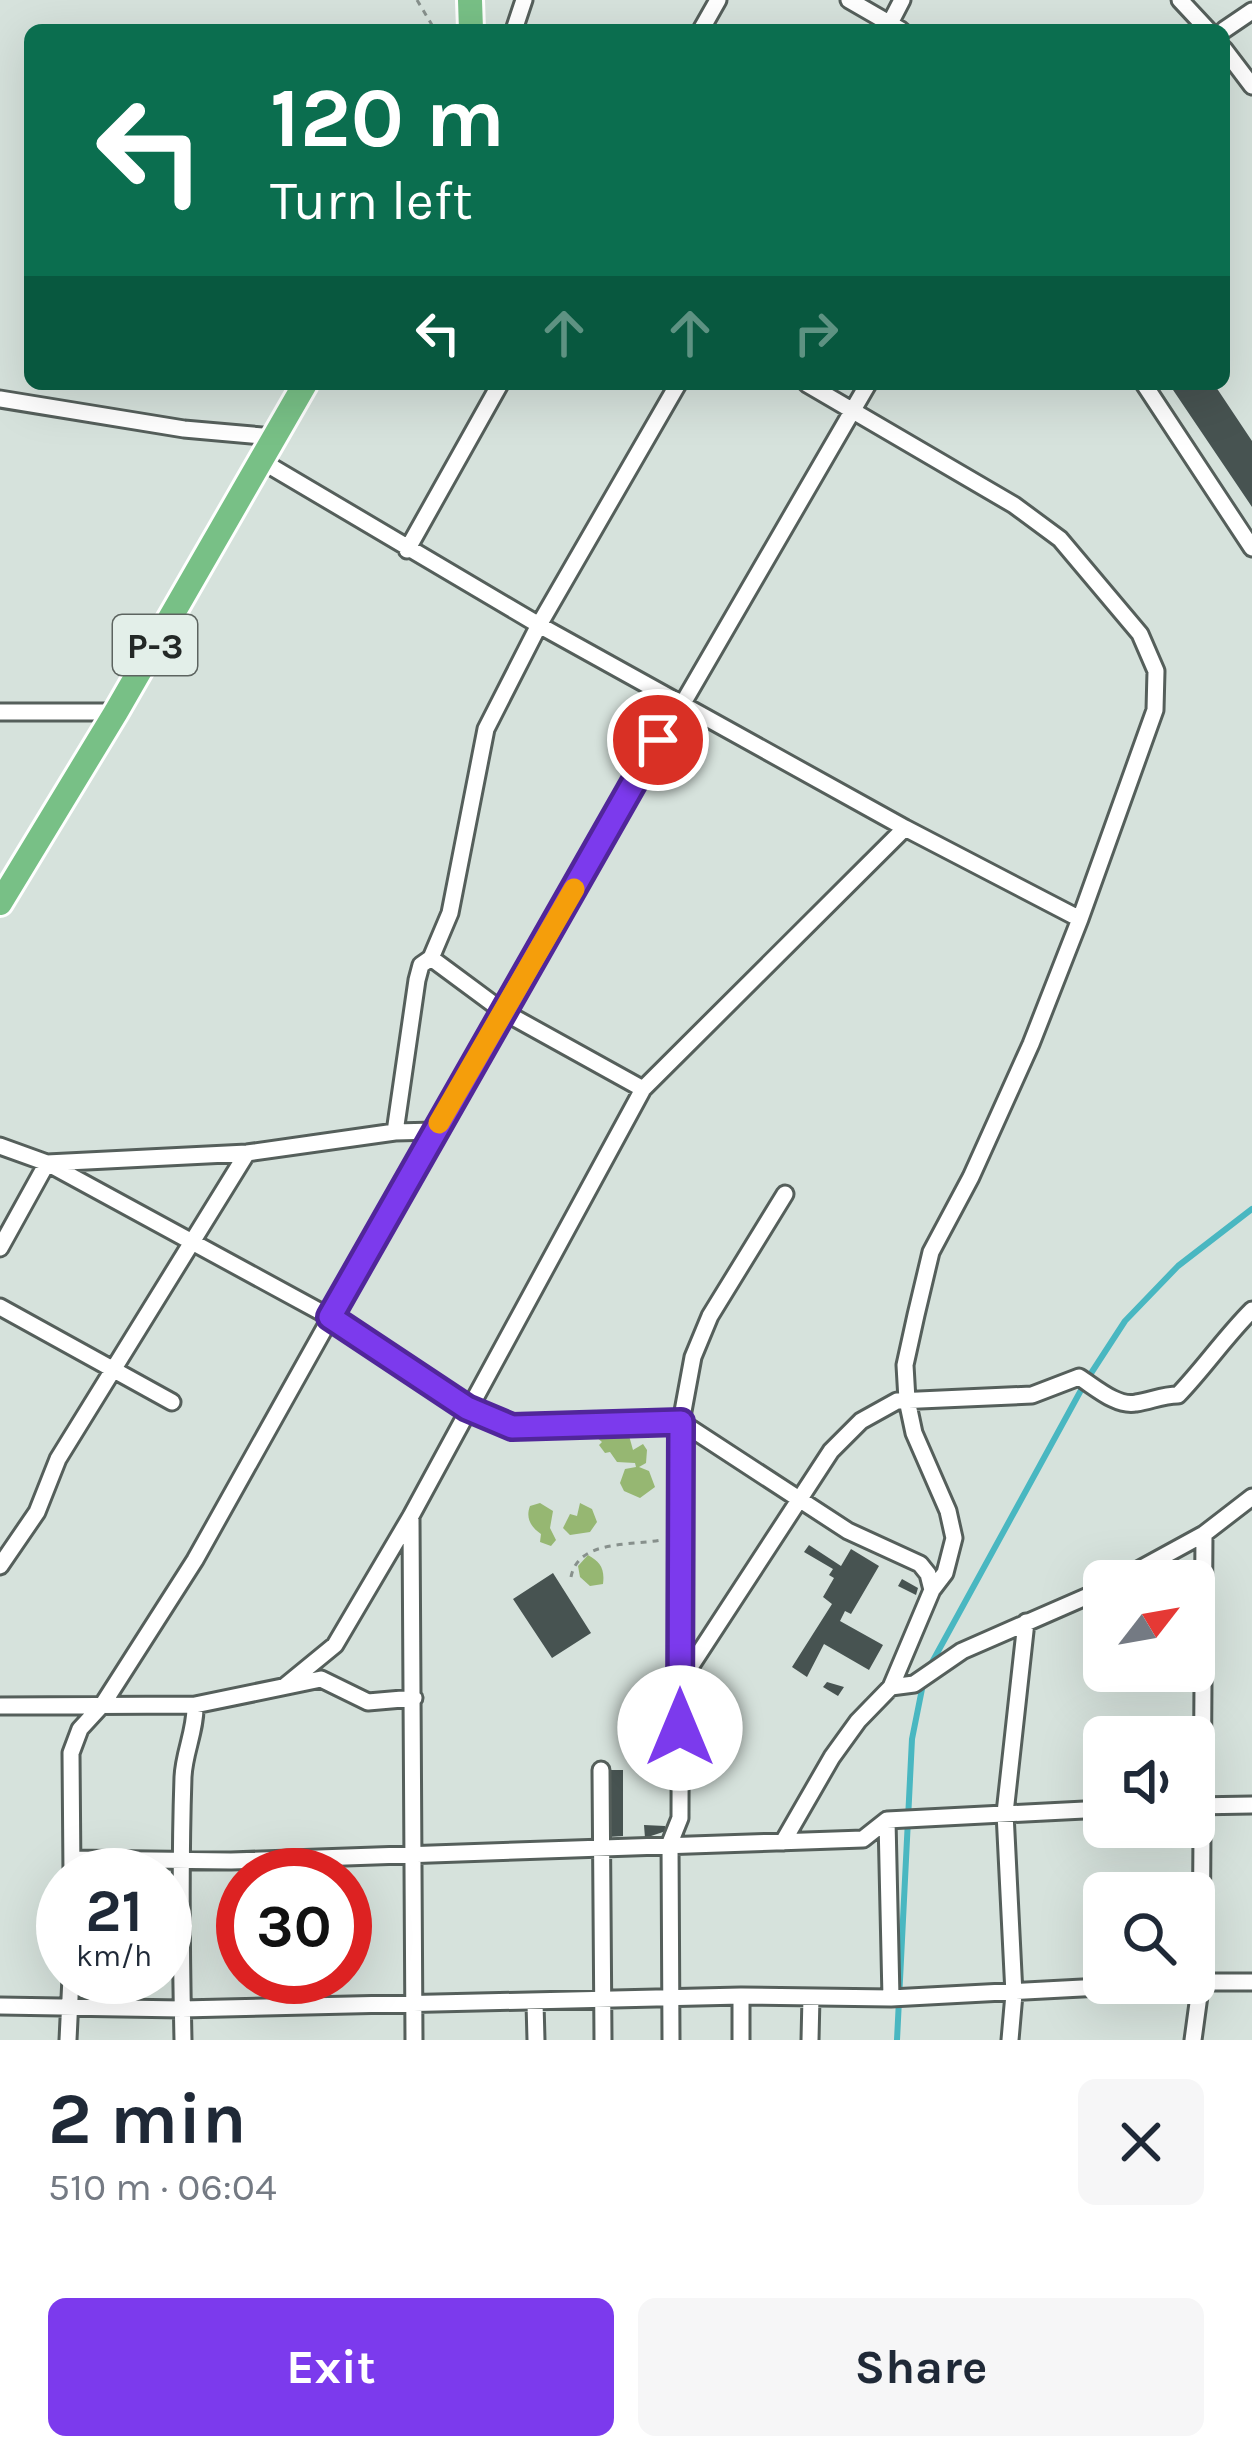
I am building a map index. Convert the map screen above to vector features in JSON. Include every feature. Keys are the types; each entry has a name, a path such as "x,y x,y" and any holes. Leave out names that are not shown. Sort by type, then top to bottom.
{"highway":[{"name":"P-3","path":"0,903 301,390"}],"street":[{"path":"849,0 888,24"},
{"path":"1180,0 1202,24"},
{"path":"1230,58 1252,86"},
{"path":"406,550 497,390"},
{"path":"395,1132 417,980 450,913 486,729 539,626 675,390"},
{"path":"784,1842 832,1756 891,1687 932,1590 945,1573 954,1538 948,1511 914,1433 905,1365 931,1252 971,1177 1080,919 1155,710 1156,671 1140,634 1060,538 818,390"},
{"path":"72,1848 71,1753 80,1729 103,1704 194,1560 681,701 864,390"},
{"path":"1148,390 1252,548"},
{"path":"0,399 184,429 274,437"},
{"path":"260,460 539,626 904,828 1080,919"},
{"path":"0,712 116,712"},
{"path":"285,1686 335,1645 643,1089 904,828"},
{"path":"430,958 504,1012 643,1089"},
{"path":"46,1163 247,1153 395,1132 435,1131"},
{"path":"0,1146 46,1163 190,1240 330,1317 467,1408 512,1427 681,1422 848,1531 920,1564 932,1590"},
{"path":"0,1566 38,1512 58,1459 247,1153"},
{"path":"0,1248 46,1163"},
{"path":"670,2040 670,1844 680,1818 681,1422 693,1357 710,1316 785,1193"},
{"path":"0,1307 172,1402"},
{"path":"680,1683 831,1451 861,1421 907,1400 1032,1395 1079,1377 1133,1405 1178,1395 1218,1343 1252,1310"},
{"path":"1156,1560 1204,1534 1252,1497"},
{"path":"410,1516 414,2040"},
{"path":"1199,1716 1204,1534"},
{"path":"891,1687 914,1684 962,1651 1083,1598"},
{"path":"1010,2040 1013,1994 1004,1813 1026,1622"},
{"path":"0,1706 195,1705 321,1679 368,1702 414,1698"},
{"path":"0,1691 20,1706"},
{"path":"180,1848 184,1751 192,1734 195,1705"},
{"path":"601,1771 603,2040"},
{"path":"1215,1806 1252,1805"},
{"path":"192,1859 863,1838 886,1820 1083,1811"},
{"path":"886,1820 891,1998"},
{"path":"1215,1982 1252,1982"},
{"path":"0,2006 182,2008 741,1996 891,1998 1083,1989"},
{"path":"741,1996 741,2040"},
{"path":"810,2040 811,1997"},
{"path":"535,2003 536,2040"},
{"path":"182,2004 183,2040"},
{"path":"1193,2040 1196,2004"},
{"path":"68,2040 71,2005"}],"path":[{"path":"571,1576 576,1561 591,1551 680,1538"}],"green space":[{"path":"628,1432 633,1450 643,1444 647,1450 646,1463 639,1467 649,1471 655,1487 640,1498 624,1491 620,1483 625,1469 636,1467 635,1463 617,1462 595,1436"},
{"path":"540,1503 553,1511 550,1528 556,1540 551,1546 540,1542 541,1534 529,1519 530,1506"},
{"path":"580,1503 592,1509 597,1522 590,1532 570,1535 563,1528 570,1514 577,1516"},
{"path":"588,1555 601,1566 603,1584 590,1586 580,1577 578,1566"}],"building":[{"path":"1173,390 1218,390 1252,441 1252,507"},
{"path":"809,1545 841,1566 851,1549 879,1566 851,1614 845,1611 840,1621 883,1645 869,1670 824,1644 807,1677 792,1667 832,1604 823,1597 834,1578 829,1575 833,1569 804,1552"},
{"path":"553,1573 591,1633 552,1658 513,1599"},
{"path":"902,1579 918,1588 916,1595 898,1586"},
{"path":"827,1682 844,1687 838,1696 823,1687"},
{"path":"608,1770 623,1770 623,1836 608,1837"},
{"path":"644,1825 665,1826 666,1831 645,1838"}],"waterway":[{"path":"930,1666 1086,1381 1125,1321 1178,1266 1252,1209"},
{"path":"897,2040 912,1739 923,1684"}],"slow traffic":[{"path":"439,1123 574,889"}],"route":[{"path":"658,740 330,1317 488,1420 512,1427 681,1422 680,1728"}]}
